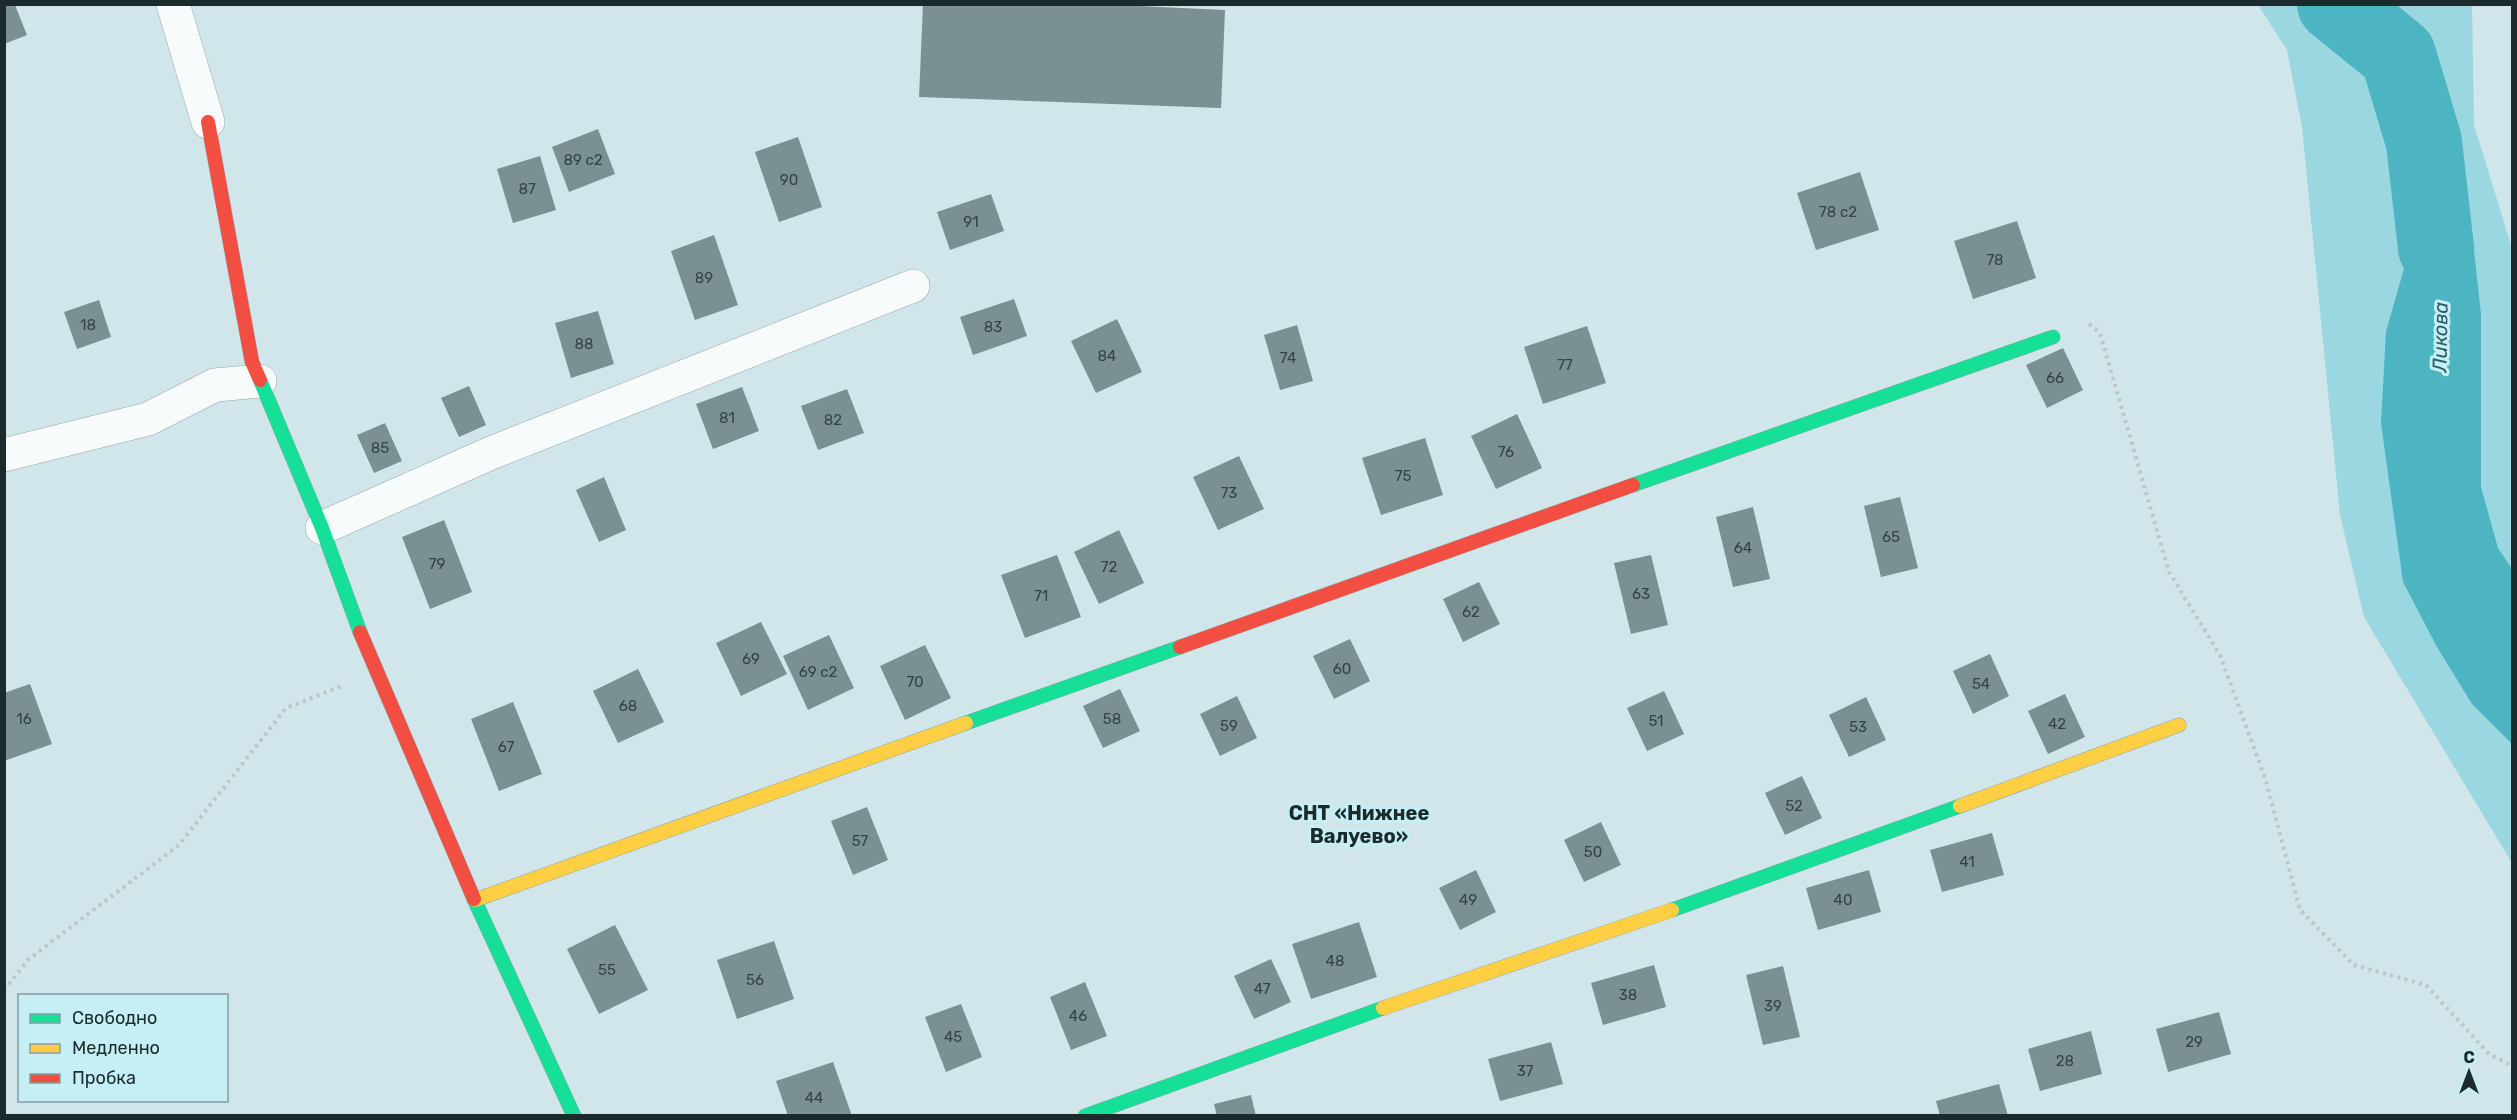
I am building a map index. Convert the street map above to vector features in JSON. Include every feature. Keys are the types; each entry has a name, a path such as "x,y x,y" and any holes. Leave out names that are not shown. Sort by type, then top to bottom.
{"street":[{"path":"173,4 208,122 252,362 322,528 376,672 574,1116"},
{"path":"322,528 491,453 913,286"},
{"path":"476,900 1334,591 2053,337"},
{"path":"4,455 148,419 215,385 260,381"},
{"path":"1085,1116 1362,1015 1765,878 2179,725"}],"path":[{"path":"2053,337 2090,323 2100,333 2169,572 2220,655 2266,781 2300,910 2354,964 2426,985 2489,1054 2512,1066"},
{"path":"4,990 29,959 178,845 286,708 376,672"}],"shaded area":[{"path":"2258,5 2472,5 2474,125 2512,248 2512,863 2364,617 2340,515 2302,127 2287,50"}],"water":[{"path":"2424,142 2472,232 2481,314 2481,487 2498,548 2512,569 2512,744 2472,704 2437,647 2403,582 2381,423 2386,332 2407,258 2407,189"}],"building":[{"path":"923,4 1096,4 1225,10 1221,108 919,97"},
{"path":"4,5 15,5 27,35 4,44"},
{"path":"598,129 615,174 569,192 552,147"},
{"path":"798,137 822,207 779,222 755,152"},
{"path":"540,156 556,210 513,223 497,169"},
{"path":"1860,172 1879,230 1816,250 1797,193"},
{"path":"991,194 1004,231 950,250 937,212"},
{"path":"2017,221 2036,278 1973,299 1954,241"},
{"path":"714,235 738,305 695,320 671,251"},
{"path":"1014,299 1027,336 973,355 960,317"},
{"path":"99,300 111,337 77,349 64,312"},
{"path":"598,311 614,364 571,378 555,323"},
{"path":"1117,319 1142,372 1096,393 1071,341"},
{"path":"1297,325 1313,381 1280,390 1264,335"},
{"path":"1587,326 1606,383 1543,404 1524,347"},
{"path":"2063,348 2083,390 2047,408 2026,365"},
{"path":"469,386 486,425 459,437 441,398"},
{"path":"742,387 759,431 713,449 696,404"},
{"path":"847,389 864,433 818,450 801,406"},
{"path":"1517,414 1542,468 1496,489 1471,436"},
{"path":"385,423 402,461 374,473 357,435"},
{"path":"1425,438 1443,495 1381,515 1362,458"},
{"path":"1239,456 1264,509 1218,530 1193,477"},
{"path":"604,477 626,530 599,542 576,490"},
{"path":"1900,497 1918,568 1881,577 1864,506"},
{"path":"1753,507 1770,579 1733,587 1716,517"},
{"path":"444,520 472,592 430,609 402,537"},
{"path":"1119,530 1144,583 1099,604 1074,552"},
{"path":"1057,555 1081,617 1025,638 1001,575"},
{"path":"1651,555 1668,625 1631,634 1614,563"},
{"path":"1479,582 1500,624 1463,642 1443,599"},
{"path":"761,622 787,674 741,696 716,643"},
{"path":"829,635 854,688 808,710 783,656"},
{"path":"1350,639 1370,681 1334,699 1313,656"},
{"path":"925,645 951,698 905,720 880,666"},
{"path":"1990,654 2009,696 1973,714 1953,671"},
{"path":"638,669 664,722 618,743 593,691"},
{"path":"30,684 52,744 4,761 4,693"},
{"path":"1120,689 1140,731 1103,748 1083,706"},
{"path":"1664,691 1684,734 1647,751 1627,708"},
{"path":"2065,694 2085,737 2048,754 2028,711"},
{"path":"1237,696 1257,738 1220,756 1200,714"},
{"path":"1866,697 1886,740 1849,757 1829,715"},
{"path":"513,702 542,774 499,791 471,719"},
{"path":"1802,776 1822,818 1785,835 1765,793"},
{"path":"867,807 888,860 853,875 831,821"},
{"path":"1601,822 1621,865 1584,882 1564,840"},
{"path":"1992,833 2004,875 1942,892 1930,850"},
{"path":"1476,870 1496,912 1460,930 1439,888"},
{"path":"1869,870 1881,912 1818,930 1806,888"},
{"path":"1359,922 1377,977 1311,999 1292,944"},
{"path":"615,925 648,990 599,1014 567,949"},
{"path":"774,941 794,999 737,1019 717,960"},
{"path":"1271,959 1291,1002 1254,1019 1234,976"},
{"path":"1654,965 1666,1007 1603,1025 1591,983"},
{"path":"1783,966 1800,1037 1763,1045 1746,975"},
{"path":"1085,982 1107,1036 1071,1050 1050,997"},
{"path":"961,1004 982,1057 946,1072 925,1017"},
{"path":"2219,1012 2231,1054 2168,1072 2156,1029"},
{"path":"2091,1031 2102,1074 2040,1091 2028,1049"},
{"path":"1551,1042 1563,1084 1500,1101 1488,1059"},
{"path":"833,1062 852,1116 788,1116 776,1081"},
{"path":"1999,1084 2008,1116 1940,1116 1936,1101"},
{"path":"1251,1095 1256,1116 1217,1116 1214,1104"}],"waterway":[{"name":"Ликова","path":"2335,4 2398,55 2424,142 2436,248"}],"traffic: fast":[{"path":"1633,485 2053,337"},
{"path":"260,380 322,528 360,632"},
{"path":"966,723 1180,647"},
{"path":"1672,910 1960,806"},
{"path":"474,899 574,1116"},
{"path":"1085,1116 1383,1008"}],"traffic: slow":[{"path":"475,900 966,723"},
{"path":"1960,806 2179,725"},
{"path":"1383,1008 1672,910"}],"traffic: jam":[{"path":"208,122 252,362 260,380"},
{"path":"1180,647 1633,485"},
{"path":"360,632 474,899"}],"district":[{"name":"СНТ «Нижнее Валуево»","path":"1359,824"}]}
